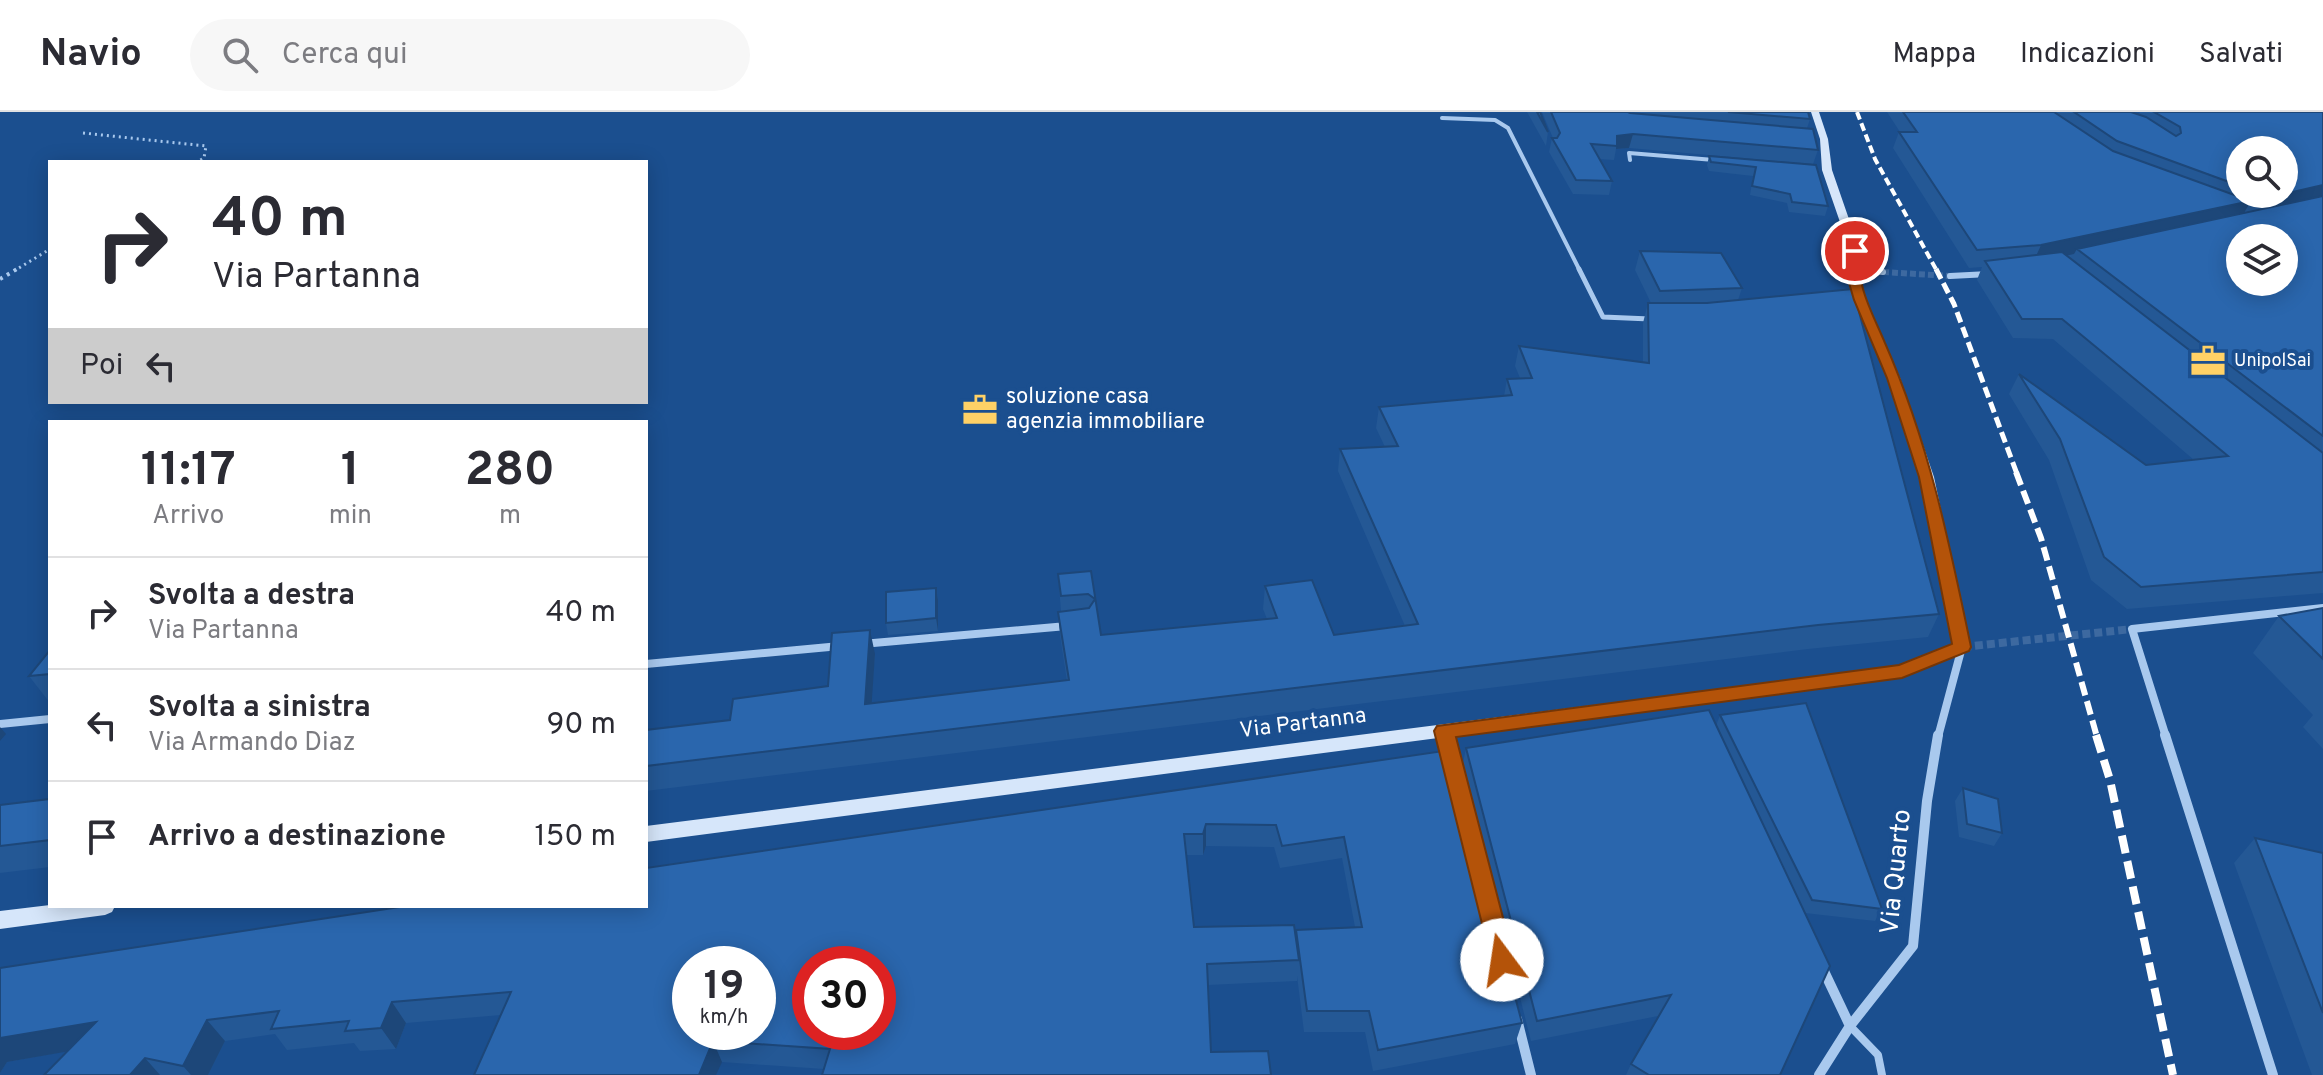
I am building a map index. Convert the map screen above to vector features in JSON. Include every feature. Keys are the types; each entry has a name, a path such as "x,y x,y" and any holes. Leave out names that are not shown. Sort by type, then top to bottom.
{"street":[{"path":"1817,116 1824,139 1827,170 1855,251 1851,269 1860,300 1894,378 1927,477 1962,647"},
{"path":"1851,269 1883,272"},
{"path":"1950,276 1996,273"},
{"path":"2273,1075 2132,629 2323,608"},
{"path":"648,664 1073,625"},
{"name":"Via Partanna","path":"648,834 1213,758 1444,731 1697,707 1902,671 1962,647"},
{"name":"Via Quarto","path":"1819,1075 1850,1026 1913,946 1927,801 1941,720 1962,647"},
{"path":"0,724 48,719"},
{"path":"1444,731 1455,776"},
{"path":"3,920 90,908"},
{"path":"1816,955 1850,1026"},
{"path":"1512,1000 1531,1075"}],"lane":[{"path":"1803,120 1817,116"},
{"path":"1442,118 1495,120 1508,128 1603,317 1654,319"},
{"path":"1809,138 1824,139"},
{"path":"1630,160 1629,153 1720,161"},
{"path":"1812,168 1827,170"},
{"path":"1846,302 1860,300"},
{"path":"1850,1026 1878,1055 1882,1075"}],"path":[{"path":"83,133 206,146 204,158 200,160"},
{"path":"0,279 48,250"}],"building":[{"path":"1551,112 1628,112 1813,129 1818,150 1633,134 1617,136 1617,146 1591,144 1612,181 1576,180 1552,138 1557,138 1560,133"},
{"path":"1728,112 1808,112 1810,119"},
{"path":"1903,112 2054,112 2113,151 2226,192 2226,206 2041,245 1977,250 1899,132 1917,132"},
{"path":"2074,112 2131,112 2146,117 2176,136 2181,133 2180,127 2154,112 2323,112 2323,185 2298,191 2298,136 2226,136 2226,181 2117,141"},
{"path":"1709,156 1816,165 1828,206 1792,202 1790,194 1752,186 1756,167 1711,162"},
{"path":"2323,196 2323,436 2077,249 2267,208 2298,208 2298,201"},
{"path":"1640,251 1721,253 1742,288 1660,291"},
{"path":"2062,252 2323,453 2323,572 2141,587 2104,557 2060,439 2019,374 2146,465 2228,456 2062,319 2022,319 1985,261"},
{"path":"1853,289 1939,614 1818,625 648,766 648,730 730,720 733,699 828,686 832,633 870,630 865,704 1069,680 1058,612 1089,608 1095,599 1088,594 1061,596 1058,574 1091,571 1101,635 1277,618 1265,586 1312,580 1334,635 1418,624 1340,449 1398,446 1379,407 1512,395 1507,379 1532,378 1519,346 1649,363 1648,303 1707,303"},
{"path":"936,588 936,618 886,623 886,592"},
{"path":"2323,608 2323,659 2279,616"},
{"path":"48,652 48,674 29,676"},
{"path":"1806,703 1882,909 1812,900 1720,715"},
{"path":"1709,710 1830,966 1780,1075 1649,1075 1631,1064 1671,995 1537,1021 1466,748"},
{"path":"1450,750 1522,1023 1378,1050 1369,1011 1307,1011 1296,930 1362,927 1344,837 1282,846 1276,825 1206,824 1203,834 1184,834 1194,927 1294,925 1299,960 1207,964 1211,1052 1268,1051 1271,1075 822,1075 830,1050 896,1050 896,946 792,946 792,1046 776,1045 776,946 672,946 672,1050 709,1050 699,1075 474,1075 511,992 392,1002 381,1028 345,1031 349,1021 271,1029 279,1011 207,1020 183,1066 145,1058 130,1075 44,1075 96,1022 0,1038 0,968 393,908 648,908 648,868"},
{"path":"1963,788 1998,799 2002,833 1967,824"},
{"path":"48,799 48,840 0,846 0,805"},
{"path":"2255,838 2323,853 2323,1013"}],"tunnel":[{"path":"1883,272 1950,276"},
{"path":"1963,647 2132,629"}],"railway":[{"path":"1857,112 1875,159 1937,271"},
{"path":"1936,269 1954,304 2017,474"},
{"path":"2016,472 2041,538 2097,737"},
{"path":"2096,735 2110,780 2173,1075"}],"place":[{"name":"UnipolSai","path":"2208,361"},
{"name":"soluzione casa agenzia immobiliare","path":"980,410"}],"route":[{"path":"1502,960 1444,731 1902,671 1962,647 1927,477 1894,378 1860,300 1851,269 1855,251"}]}
